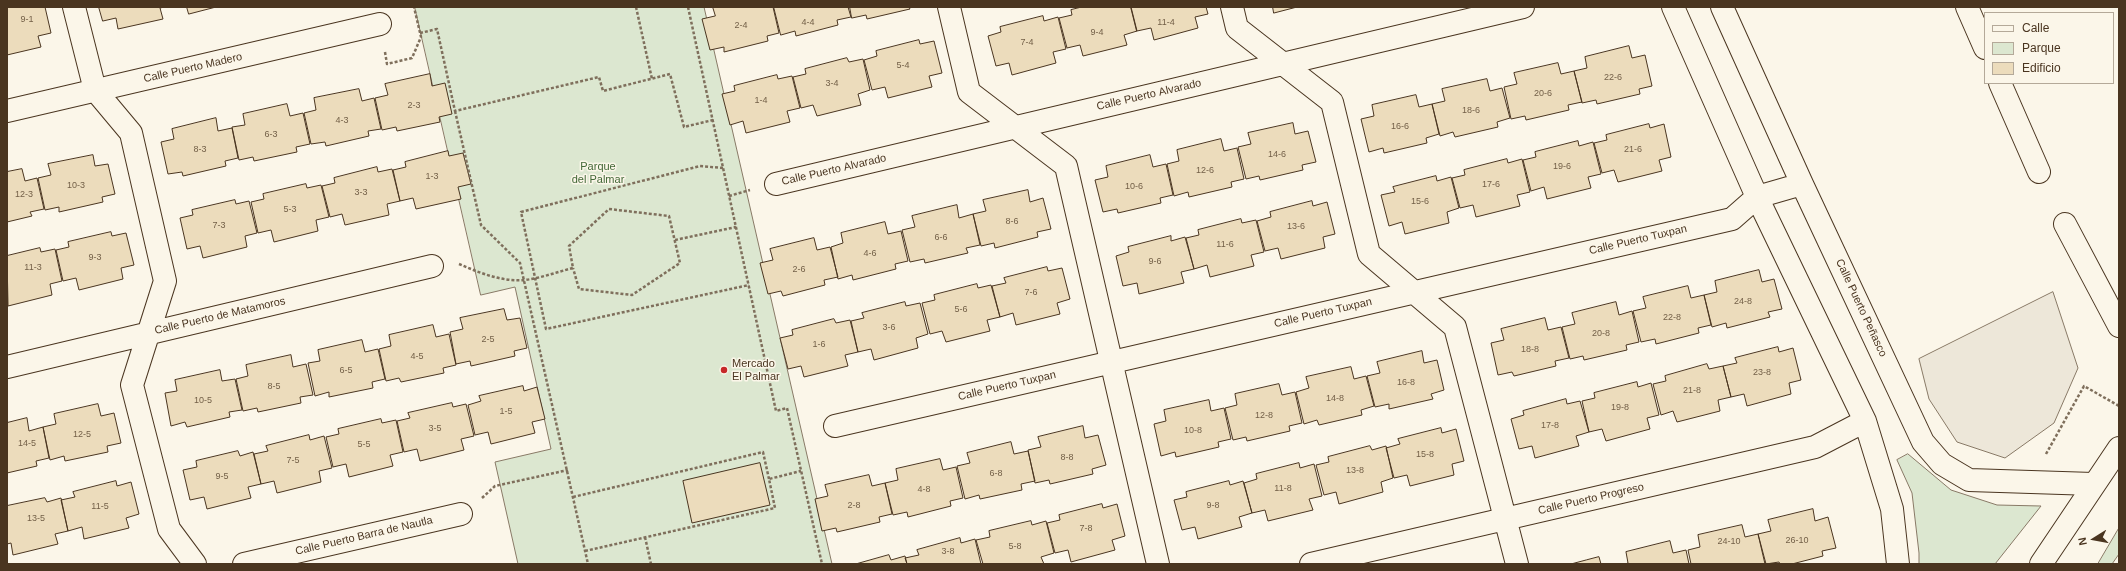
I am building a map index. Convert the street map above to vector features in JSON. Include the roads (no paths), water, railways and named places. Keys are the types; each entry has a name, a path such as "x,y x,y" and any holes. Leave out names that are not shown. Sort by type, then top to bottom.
{"street":[{"path":"74,7 94,90 131,133 165,281 132,385 169,530 195,564"},
{"path":"949,7 970,92 1066,166 1110,362 1158,564"},
{"path":"1232,7 1237,28 1332,102 1369,254 1455,327 1516,564"},
{"name":"Calle Puerto Alvarado","path":"776,184 1523,7"},
{"path":"1673,7 1757,197 1865,421 1892,509 1898,564"},
{"name":"Calle Puerto Peñasco","path":"1722,7 1802,184 1923,442 1942,464 1969,480 2093,484"},
{"path":"1967,7 1984,46"},
{"name":"Calle Puerto Madero","path":"7,111 380,24"},
{"path":"2000,84 2039,172"},
{"name":"Calle Puerto Tuxpan","path":"835,426 1732,219 1757,197 1802,184"},
{"path":"2065,224 2119,326"},
{"name":"Calle Puerto de Matamoros","path":"7,366 432,266"},
{"name":"Calle Puerto Progreso","path":"1311,564 1816,447 1865,421"},
{"path":"2040,564 2093,484 2119,448"},
{"name":"Calle Puerto Barra de Nautla","path":"244,564 461,514"}],"place":[{"name":"Mercado El Palmar","path":"724,370"}],"park label":[{"name":"Parque del Palmar","path":"598,173"}]}
